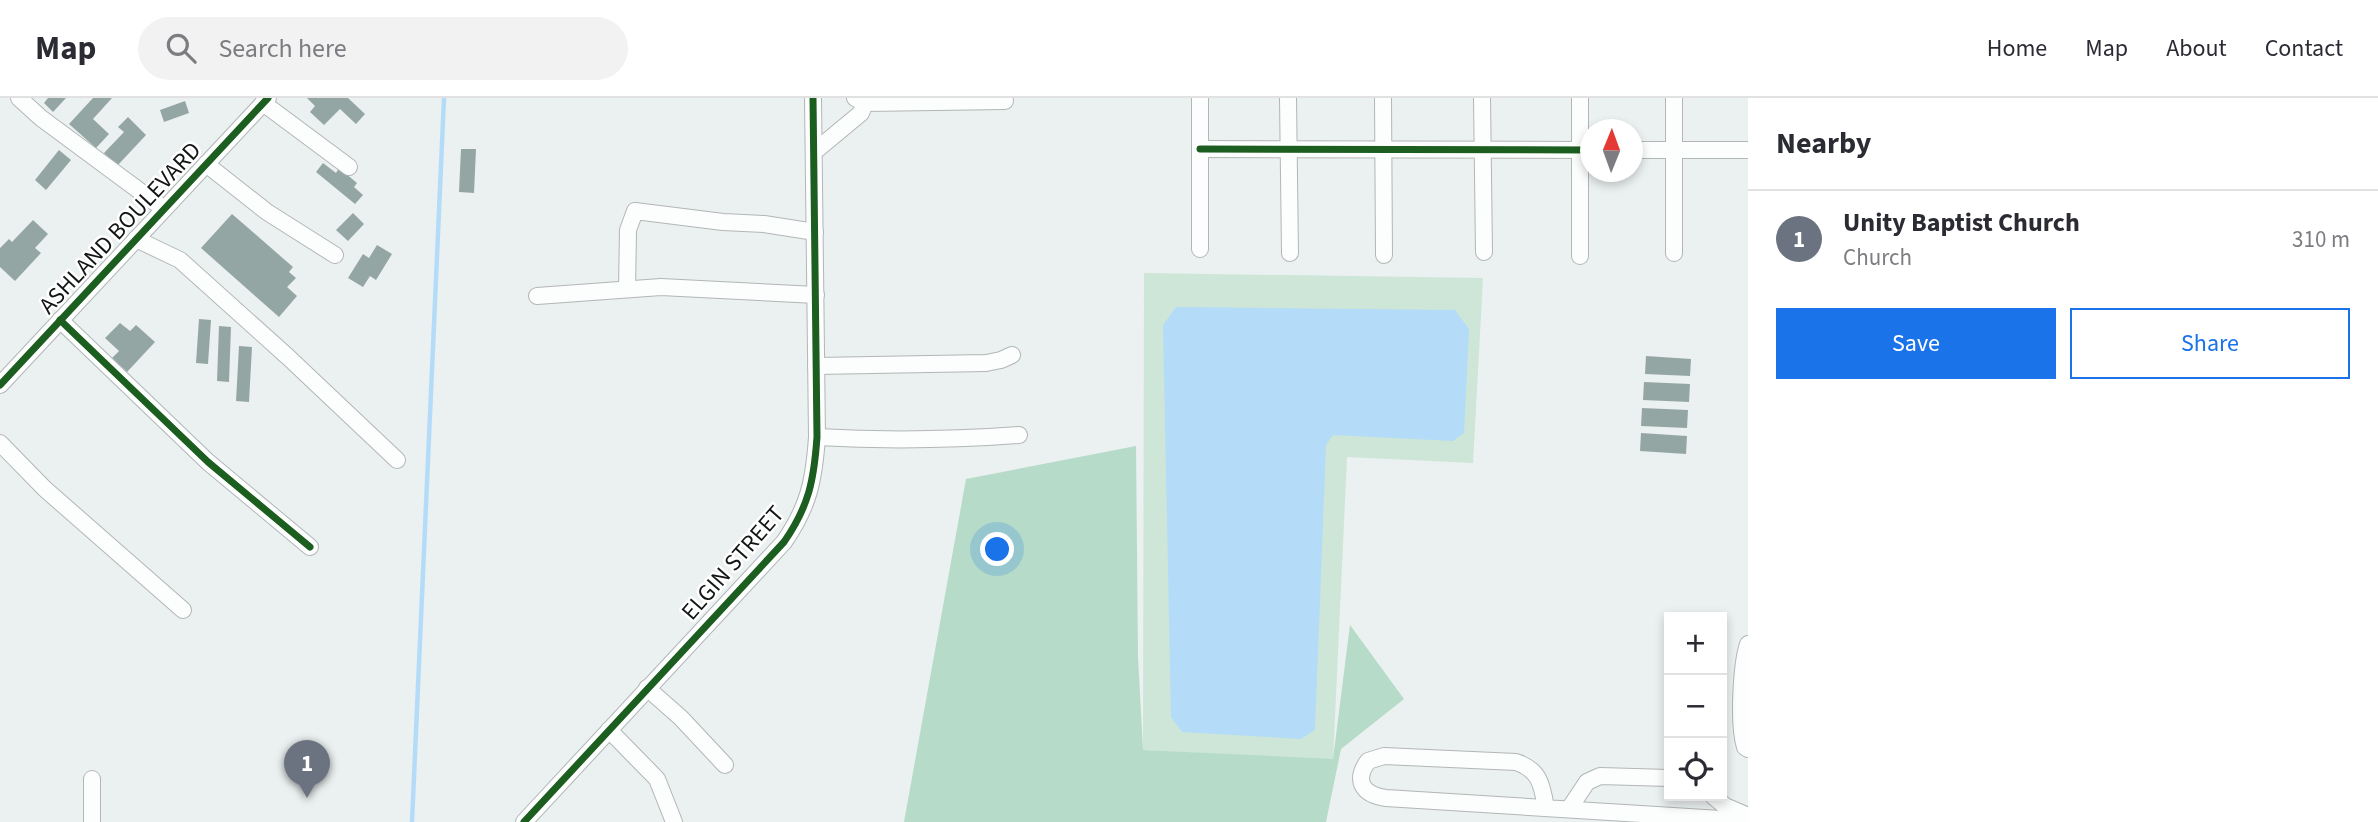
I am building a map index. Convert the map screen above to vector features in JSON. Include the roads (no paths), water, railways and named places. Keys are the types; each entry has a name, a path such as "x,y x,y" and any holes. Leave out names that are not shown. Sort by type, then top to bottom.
{"street":[{"path":"19,98 41,118 164,209"},
{"name":"ELGIN STREET","path":"524,822 784,542 798,521 808,498 815,473 817,437 813,98"},
{"path":"1200,98 1200,249"},
{"path":"1288,98 1290,253"},
{"path":"1383,98 1384,255"},
{"path":"1482,98 1484,253"},
{"path":"1580,98 1582,119"},
{"path":"1674,98 1674,253"},
{"path":"814,152 861,113 860,100 1005,101"},
{"path":"258,102 349,167"},
{"name":"ASHLAND BOULEVARD","path":"0,385 206,164 258,102"},
{"path":"1200,149 1580,150"},
{"path":"1643,150 1748,150"},
{"path":"206,164 267,212 335,255"},
{"path":"1580,256 1583,182"},
{"path":"628,289 628,230 635,211 815,232"},
{"path":"136,239 180,260 397,460"},
{"path":"537,296 662,287 816,295"},
{"path":"60,320 208,461 310,547"},
{"path":"816,366 986,363 1012,355"},
{"path":"817,437 879,441 954,440 1019,435"},
{"path":"0,443 45,489 183,610"},
{"path":"1748,644 1741,719 1741,734 1748,749"},
{"path":"648,688 681,718 725,765"},
{"path":"609,730 657,779 674,822"},
{"path":"1546,808 1543,789 1537,775 1528,766 1516,762 1384,756 1375,757 1364,767 1362,786 1368,793 1386,798 1721,819 1748,817"},
{"path":"1569,809 1587,782 1600,776 1664,778"},
{"path":"92,779 92,822"},
{"path":"1719,801 1748,817"}],"water":[{"path":"1176,307 1455,310 1469,329 1464,433 1453,441 1333,435 1326,445 1315,730 1301,739 1182,732 1171,717 1163,325"}],"waterway":[{"path":"412,822 444,98"}],"place":[{"name":"Unity Baptist Church","path":"307,798"}]}
